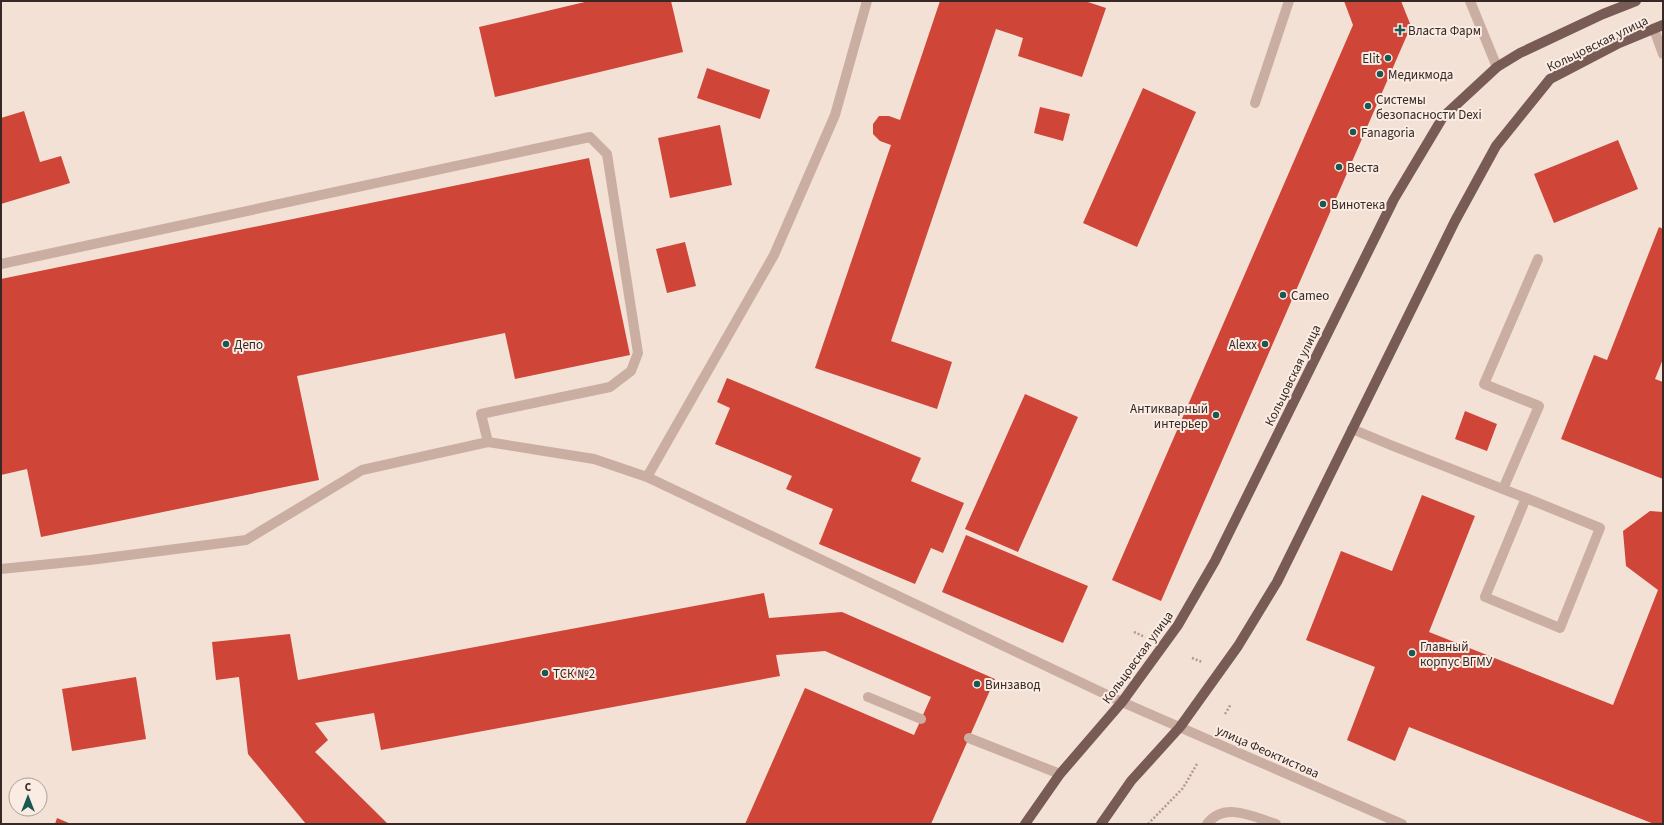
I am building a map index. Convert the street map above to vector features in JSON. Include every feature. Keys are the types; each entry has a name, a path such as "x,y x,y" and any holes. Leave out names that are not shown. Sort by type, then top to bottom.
{"main road":[{"name":"Кольцовская улица","path":"1024,824 1060,774 1122,702 1178,625 1215,561 1394,199 1443,118 1497,68 1520,53 1603,14 1636,1"},
{"name":"Кольцовская улица","path":"1101,824 1131,781 1180,727 1238,646 1277,582 1455,221 1496,146 1550,79 1619,43 1658,27"}],"street":[{"path":"647,477 774,256 835,116 867,1"},
{"path":"1255,103 1289,1"},
{"path":"1470,1 1497,68"},
{"path":"1658,27 1663,54"},
{"path":"1,264 590,137 607,154 638,353 631,371 610,387 481,414 488,442 362,470 246,540 90,560 1,569"},
{"path":"1503,490 1539,406 1484,384 1538,259"},
{"path":"1352,429 1503,490 1526,498 1600,528 1560,628 1485,597 1526,498"},
{"name":"улица Феоктистова","path":"488,442 594,459 647,477 1122,702 1402,824"},
{"path":"868,697 921,718"},
{"path":"969,738 1060,774"},
{"path":"1206,824 1215,816 1224,812 1240,812 1276,824"}],"path":[{"path":"1192,658 1203,663"},
{"path":"1225,714 1231,704"},
{"path":"1148,824 1183,788 1197,764"}],"building":[{"path":"589,1 671,1 683,52 495,97 479,27"},
{"path":"940,1 1085,1 1106,8 1082,77 1018,56 1023,38 996,29 891,341 952,362 937,409 815,368 891,145 880,141 873,134 873,124 879,116 889,116 900,120"},
{"path":"1344,1 1401,1 1411,26 1161,601 1112,580 1353,25"},
{"path":"707,68 770,90 760,119 697,98"},
{"path":"1143,88 1196,112 1137,247 1083,223"},
{"path":"1040,107 1070,114 1063,141 1034,133"},
{"path":"24,111 40,162 61,156 70,183 1,204 1,118"},
{"path":"720,125 732,185 670,198 658,138"},
{"path":"1618,140 1638,189 1554,223 1534,174"},
{"name":"Депо","path":"589,158 630,355 515,379 505,333 297,376 319,480 41,537 27,469 1,475 1,279"},
{"path":"1659,227 1663,229 1663,359 1655,379 1663,382 1663,479 1561,439 1594,355 1607,360"},
{"path":"685,242 696,286 667,293 656,249"},
{"path":"727,378 921,458 911,481 964,503 943,553 931,548 915,584 819,544 833,509 786,489 792,476 715,444 730,408 717,402"},
{"path":"1025,394 1078,417 1018,552 965,529"},
{"path":"1465,411 1497,424 1487,451 1455,439"},
{"name":"Главный корпус ВГМУ","path":"1422,495 1475,516 1429,632 1613,705 1658,590 1626,566 1623,531 1650,511 1663,512 1663,824 1654,824 1409,727 1395,761 1347,740 1375,667 1306,640 1341,551 1392,571"},
{"path":"966,535 1088,586 1063,643 942,592"},
{"path":"764,593 769,618 842,612 995,679 931,824 745,824 805,688 914,735 931,697 825,651 776,655 780,676 381,750 374,713 315,723 328,740 315,752 388,824 306,824 248,754 239,677 216,680 212,642 290,634 298,680"},
{"path":"136,677 146,739 72,751 62,689"},
{"path":"57,818 71,824 55,824"}],"place":[{"name":"Власта Фарм","path":"1400,30"},
{"name":"Elit","path":"1388,58"},
{"name":"Медикмода","path":"1380,74"},
{"name":"Системы безопасности Dexi","path":"1368,106"},
{"name":"Fanagoria","path":"1353,132"},
{"name":"Веста","path":"1339,167"},
{"name":"Винотека","path":"1323,204"},
{"name":"Cameo","path":"1283,295"},
{"name":"Депо","path":"226,344"},
{"name":"Alexx","path":"1265,344"},
{"name":"Антикварный интерьер","path":"1216,415"},
{"name":"Главный корпус ВГМУ","path":"1412,653"},
{"name":"ТСК №2","path":"545,673"},
{"name":"Винзавод","path":"977,684"}]}
